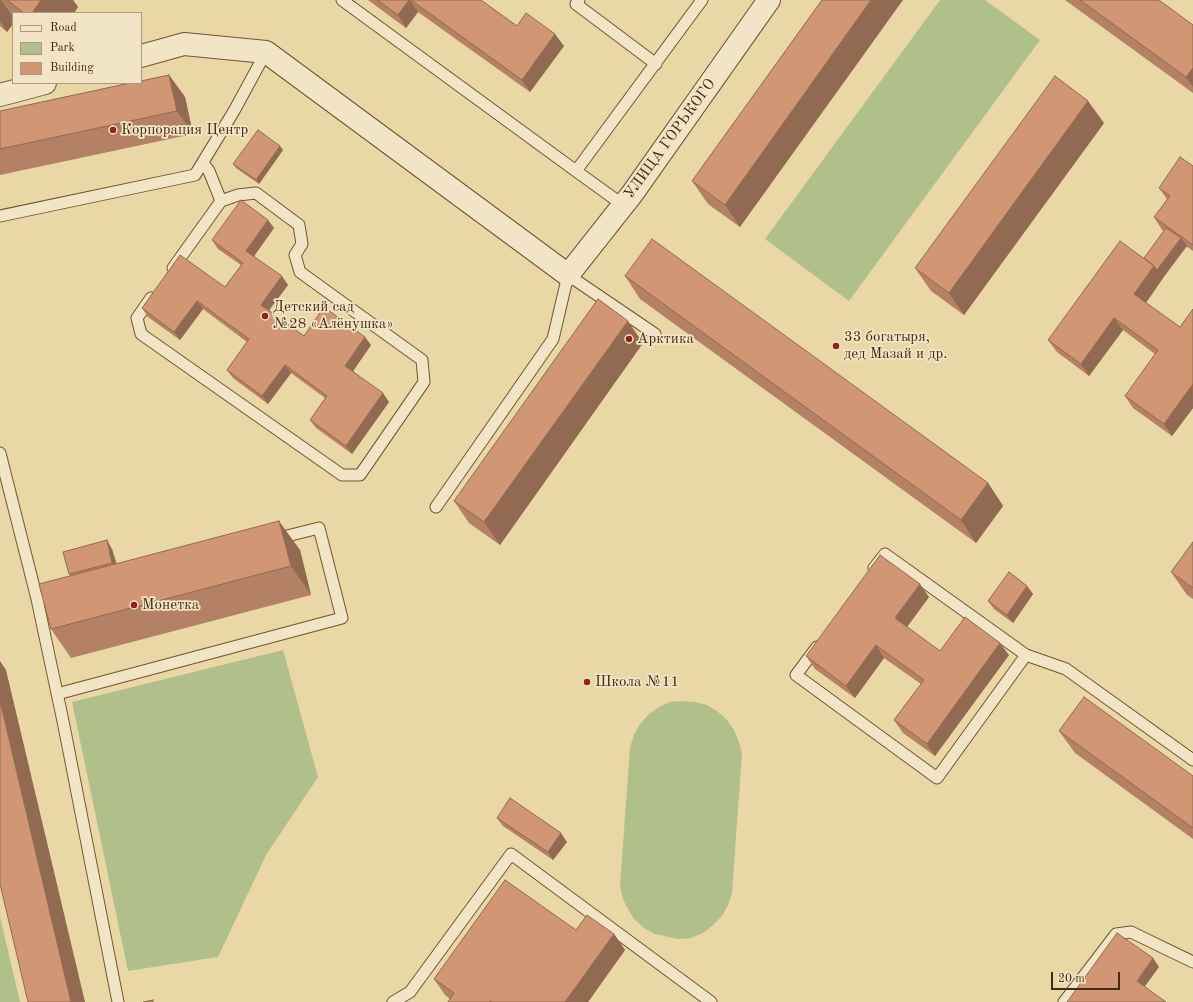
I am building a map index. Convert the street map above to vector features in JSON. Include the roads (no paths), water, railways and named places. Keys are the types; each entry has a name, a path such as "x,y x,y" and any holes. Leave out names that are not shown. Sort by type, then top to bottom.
{"street":[{"name":"УЛИЦА ГОРЬКОГО","path":"568,275 623,205 769,0"},
{"path":"142,56 184,44 266,52 568,275"},
{"path":"0,96 42,84"}],"lane":[{"path":"342,0 623,205"},
{"path":"578,0 576,4 656,64"},
{"path":"576,171 702,0"},
{"path":"0,216 195,175 234,111 266,52"},
{"path":"203,163 209,171 221,201"},
{"path":"159,288 137,318 141,334 342,475 360,475 424,382 422,360 300,272 295,255 302,244 299,225 256,193 238,195 221,201 168,275"},
{"path":"436,506 553,339 568,275 655,334"},
{"path":"0,453 37,599 118,1002"},
{"path":"57,694 342,618 319,528 267,541"},
{"path":"866,579 884,554 1026,655 1066,668 1193,760"},
{"path":"37,599 68,591"},
{"path":"824,637 796,675 936,778 1026,655"},
{"path":"392,1002 410,992 510,854 711,1002"},
{"path":"1064,1002 1116,934 1132,932 1193,962"}],"place":[{"name":"Корпорация Центр","path":"113,130"},
{"name":"Детский сад №28 «Алёнушка»","path":"265,316"},
{"name":"Арктика","path":"629,339"},
{"name":"33 богатыря, дед Мазай и др.","path":"836,346"},
{"name":"Монетка","path":"134,605"},
{"name":"Школа №11","path":"587,682"}]}
